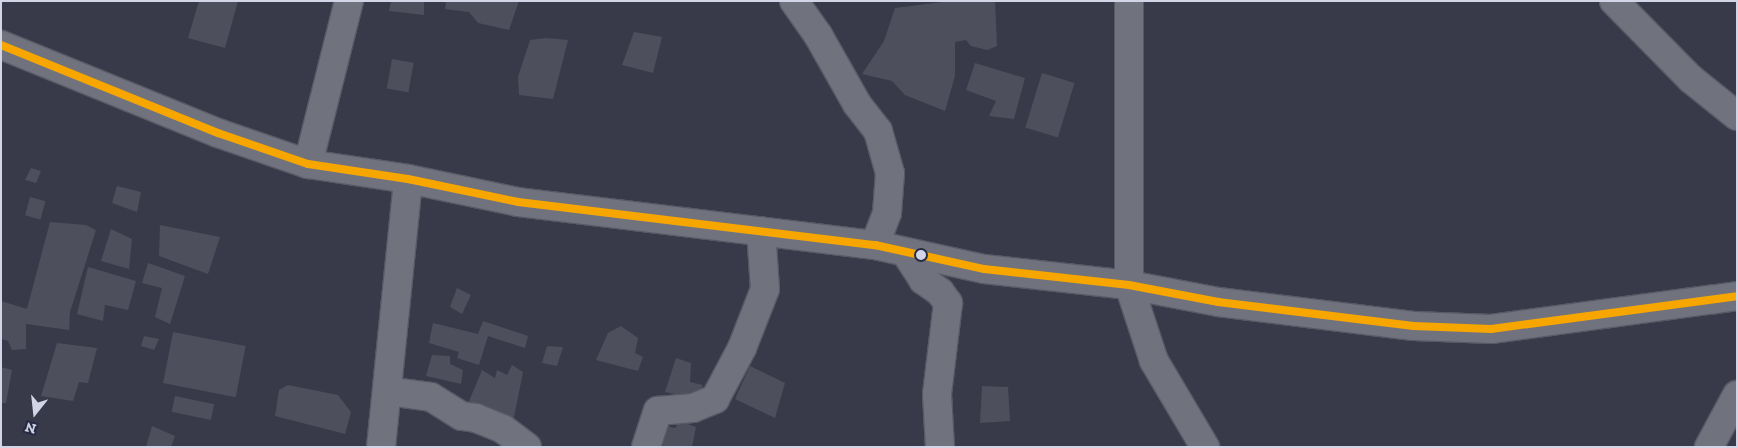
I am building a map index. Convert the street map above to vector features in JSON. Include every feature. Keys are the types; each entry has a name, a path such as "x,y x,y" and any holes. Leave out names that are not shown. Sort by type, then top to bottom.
{"street":[{"path":"308,164 349,1"},
{"path":"794,1 818,35 857,104 878,131 890,173 887,213 875,245"},
{"path":"1129,1 1129,285 1154,361 1205,447"},
{"path":"1614,1 1690,79 1737,116"},
{"path":"1,46 218,133 308,164 408,179 518,202 875,245 907,255 984,269 1129,285 1218,302 1414,326 1491,329 1737,296"},
{"path":"382,447 408,179"},
{"path":"646,447 658,411 693,408 715,399 738,356 765,289 760,231"},
{"path":"907,255 923,280 940,292 948,303 938,394 940,447"},
{"path":"387,392 431,397 462,416 476,418 503,429 527,447"},
{"path":"1709,447 1737,395"}],"building":[{"path":"199,1 238,1 225,48 188,38"},
{"path":"391,1 424,1 424,15 389,11"},
{"path":"446,1 519,1 509,30 478,23 469,12 445,9"},
{"path":"950,1 995,1 997,46 987,50 971,46 966,40 955,42 955,76 945,111 905,95 892,81 862,74 884,41 895,8"},
{"path":"634,32 662,37 653,73 622,65"},
{"path":"546,38 568,40 553,99 519,95 518,77 530,40"},
{"path":"392,59 414,63 408,92 387,89"},
{"path":"975,63 1025,78 1014,119 989,116 996,101 966,90"},
{"path":"1042,73 1075,83 1058,137 1025,128"},
{"path":"31,168 41,171 36,183 25,180"},
{"path":"117,186 141,192 137,212 112,203"},
{"path":"30,197 45,201 41,219 25,215"},
{"path":"50,222 86,225 96,230 70,312 69,330 26,324 26,349 12,350 8,341 1,339 1,301 27,309"},
{"path":"160,225 220,237 208,274 159,256"},
{"path":"111,229 132,239 129,269 101,261"},
{"path":"148,263 185,276 170,324 155,317 162,288 142,283"},
{"path":"88,267 136,281 128,310 105,305 103,321 77,314"},
{"path":"457,288 471,295 462,314 450,307"},
{"path":"483,321 528,336 525,348 488,336 479,365 457,358 459,352 429,343 433,323 478,334"},
{"path":"621,326 638,338 635,353 643,357 638,371 596,360 608,333"},
{"path":"173,332 246,346 236,397 163,383"},
{"path":"144,336 159,339 154,350 141,346"},
{"path":"57,343 97,348 88,383 79,382 73,401 41,396"},
{"path":"547,346 563,347 557,366 542,363"},
{"path":"432,355 450,356 450,364 463,370 461,384 426,376"},
{"path":"676,358 691,363 690,382 703,385 696,398 665,392"},
{"path":"512,365 523,372 513,422 467,406 482,370 495,378 497,370 507,375"},
{"path":"750,366 785,383 775,418 735,399"},
{"path":"1,367 12,370 6,403 1,403"},
{"path":"288,385 338,395 351,412 345,434 275,416 279,390"},
{"path":"982,386 1008,387 1010,421 980,423"},
{"path":"175,396 214,404 211,420 172,412"},
{"path":"680,421 696,427 692,447 660,447 662,425 675,428"},
{"path":"152,426 175,436 171,447 146,447"}],"transit line":[{"path":"1,45 218,133 308,164 408,179 518,202 875,245 984,269 1129,285 1218,302 1414,326 1491,329 1737,296"}]}
